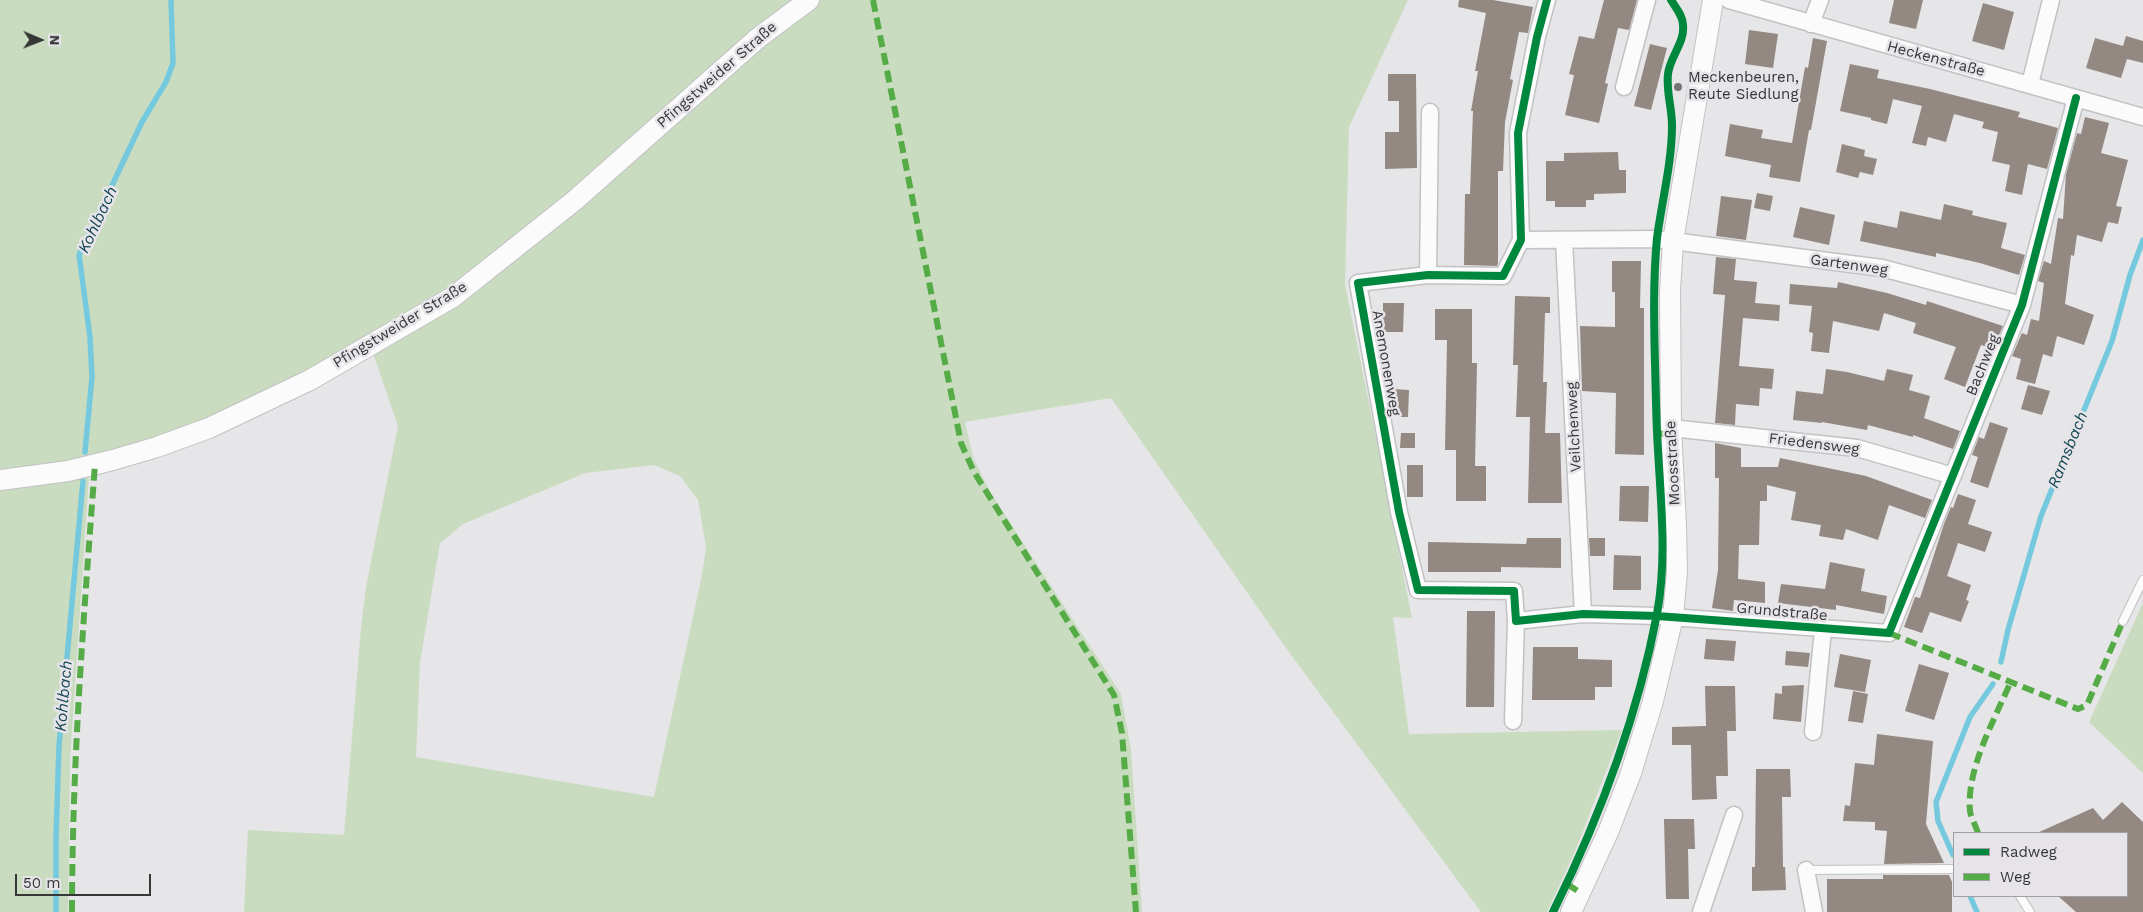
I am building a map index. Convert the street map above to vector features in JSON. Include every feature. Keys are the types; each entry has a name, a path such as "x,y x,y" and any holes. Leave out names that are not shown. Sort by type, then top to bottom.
{"street":[{"name":"Pfingstweider Straße","path":"0,480 60,472 113,460 157,447 209,428 310,380 453,297 574,200 758,38 809,0"},
{"name":"Anemonenweg","path":"1513,721 1516,621 1514,591 1418,590 1399,512 1358,283 1428,275 1503,276 1521,240 1518,133 1537,37 1547,0"},
{"path":"1624,87 1647,0"},
{"name":"Moosstraße","path":"1571,912 1609,830 1631,773 1653,701 1673,617 1677,572 1669,339 1673,241 1712,0"},
{"name":"Heckenstraße","path":"1730,0 2143,117"},
{"path":"1811,24 1820,0"},
{"path":"2030,84 2051,0"},
{"name":"Bachweg","path":"1889,634 2022,304 2076,98"},
{"path":"1428,275 1430,112"},
{"path":"1521,240 1657,239 1673,241"},
{"name":"Veilchenweg","path":"1564,240 1583,614"},
{"name":"Gartenweg","path":"1673,241 1882,268 2022,304"},
{"name":"Friedensweg","path":"1671,428 1857,448 1953,476"},
{"path":"1516,621 1583,614 1673,617"},
{"name":"Grundstraße","path":"1673,617 1889,634"},
{"path":"1812,732 1823,630"},
{"path":"1701,912 1734,815"},
{"path":"1806,870 1814,912"}],"lane":[{"path":"2123,621 2143,580"},
{"path":"1806,870 1953,869"},
{"path":"2021,897 2030,912"}],"green space":[{"path":"0,0 1408,0 1349,127 1345,284 1412,618 1393,617 1409,734 1622,730 1576,849 1547,912 1481,912 1286,648 1111,398 965,422 973,457 989,490 1121,694 1131,750 1142,912 244,912 248,830 344,835 366,587 398,426 373,353 362,343 216,417 106,455 0,471","holes":["654,465 680,476 698,500 706,547 702,575 654,797 416,757 420,662 440,543 463,524 585,473"]},
{"path":"89,476 70,759 68,912 0,912 0,487"},
{"path":"2143,603 2143,773 2089,722"}],"building":[{"path":"1459,0 1493,0 1533,7 1528,33 1519,32 1510,79 1513,80 1505,122 1503,171 1498,171 1497,266 1464,265 1465,194 1470,194 1473,111 1471,111 1478,71 1475,71 1486,13 1458,7"},
{"path":"1604,0 1637,0 1629,30 1618,28 1605,83 1608,84 1599,123 1565,115 1574,75 1569,74 1579,36 1594,39"},
{"path":"1894,0 1923,0 1916,29 1889,23"},
{"path":"1983,3 2014,12 2004,50 1972,41"},
{"path":"1749,30 1778,34 1773,68 1745,64"},
{"path":"2126,36 2143,41 2143,63 2127,59 2121,78 2086,68 2095,38 2123,46"},
{"path":"1813,38 1827,41 1800,182 1769,177 1771,165 1725,156 1730,124 1763,130 1761,138 1792,143 1805,67 1808,68"},
{"path":"1650,44 1667,48 1651,110 1634,106"},
{"path":"1850,64 1879,70 1877,78 1930,89 2020,112 2018,117 2058,128 2047,169 2028,164 2022,195 2005,191 2010,165 1992,161 1998,132 1982,128 1984,122 1954,114 1946,142 1928,137 1926,146 1912,143 1922,106 1893,99 1887,124 1871,120 1871,118 1840,111"},
{"path":"1388,74 1416,74 1417,168 1385,169 1385,132 1399,132 1399,101 1388,101"},
{"path":"2085,117 2109,123 2101,153 2128,160 2116,206 2122,207 2118,224 2108,222 2102,242 2077,235 2074,256 2071,255 2065,304 2094,315 2084,345 2057,336 2052,357 2043,354 2035,384 2016,379 2021,359 2012,356 2022,333 2027,335 2031,319 2039,321 2044,283 2038,281 2044,261 2051,264 2058,218 2063,219 2066,174 2077,133 2081,134"},
{"path":"1842,144 1865,150 1864,156 1877,159 1873,175 1860,172 1858,178 1836,172"},
{"path":"1618,152 1619,170 1626,170 1626,193 1594,194 1594,200 1586,200 1586,207 1555,207 1555,201 1546,201 1546,161 1564,161 1564,153"},
{"path":"1757,193 1773,196 1770,211 1754,208"},
{"path":"1721,196 1752,200 1746,240 1716,236"},
{"path":"1944,204 1973,211 1972,215 2007,223 2001,248 2025,255 2019,275 1980,263 1936,253 1936,257 1860,241 1864,221 1897,228 1900,211 1941,220"},
{"path":"1800,207 1835,215 1829,245 1793,237"},
{"path":"1716,257 1736,259 1734,280 1757,282 1755,303 1780,305 1779,321 1743,318 1739,366 1774,369 1772,389 1760,388 1759,406 1736,404 1735,425 1715,423 1725,295 1713,294"},
{"path":"1612,261 1641,261 1640,308 1644,308 1644,455 1615,454 1616,393 1582,391 1580,326 1615,327 1615,292 1612,292"},
{"path":"1838,282 1887,293 1926,305 1927,301 2003,326 1993,349 1981,345 1965,387 1944,379 1956,347 1913,333 1916,323 1884,313 1879,331 1833,321 1829,353 1811,351 1813,333 1809,332 1812,306 1789,304 1790,284 1837,288"},
{"path":"1515,296 1550,297 1550,313 1545,313 1543,382 1547,382 1545,433 1560,433 1562,503 1528,503 1530,417 1516,417 1518,365 1513,365"},
{"path":"1383,303 1404,303 1403,332 1383,332"},
{"path":"1435,309 1472,309 1472,363 1477,363 1475,466 1486,466 1486,501 1456,501 1456,450 1445,450 1447,340 1435,340"},
{"path":"1826,369 1884,381 1887,369 1913,375 1909,390 1930,396 1924,418 1960,431 1953,449 1913,435 1913,437 1868,425 1867,430 1822,422 1793,420 1796,391 1823,394"},
{"path":"2028,385 2050,391 2042,415 2021,409"},
{"path":"1393,389 1409,390 1408,417 1393,417"},
{"path":"1990,422 2008,428 1988,488 1970,482 1978,457 1972,455 1979,437 1984,439"},
{"path":"1401,433 1415,433 1415,448 1400,448"},
{"path":"1715,443 1741,448 1741,467 1778,467 1780,458 1866,476 1932,500 1925,518 1889,505 1878,540 1846,529 1843,540 1819,536 1821,525 1791,520 1796,492 1767,485 1767,501 1760,501 1759,545 1739,545 1738,579 1765,582 1765,603 1734,600 1733,611 1712,608 1718,570 1719,478 1715,478"},
{"path":"1407,465 1423,465 1423,497 1407,497"},
{"path":"1620,486 1649,486 1648,522 1619,521"},
{"path":"1958,494 1976,500 1968,524 1992,532 1985,552 1958,543 1947,576 1971,585 1966,600 1969,601 1961,622 1930,612 1922,633 1904,627 1915,597 1920,598 1944,524"},
{"path":"1527,538 1561,538 1561,568 1501,567 1501,572 1428,572 1428,542 1526,544"},
{"path":"1589,538 1605,538 1605,556 1590,556"},
{"path":"1614,555 1641,556 1641,590 1613,590"},
{"path":"1830,562 1865,569 1861,591 1887,596 1884,614 1836,605 1836,610 1778,603 1781,584 1825,589"},
{"path":"1467,611 1495,611 1494,707 1466,707"},
{"path":"1706,639 1736,641 1734,661 1704,659"},
{"path":"1533,647 1578,647 1578,659 1612,660 1612,687 1595,687 1595,700 1532,700"},
{"path":"1786,651 1810,653 1808,667 1785,665"},
{"path":"1840,654 1871,660 1865,692 1834,687"},
{"path":"1919,664 1949,673 1934,720 1905,711"},
{"path":"1804,685 1801,722 1773,719 1775,693 1782,694 1782,686"},
{"path":"1705,686 1735,686 1736,731 1727,731 1728,776 1716,776 1717,799 1692,800 1691,745 1672,745 1672,727 1706,726"},
{"path":"1853,691 1868,694 1863,723 1848,721"},
{"path":"1877,734 1933,741 1926,824 1944,863 1884,864 1887,831 1875,830 1875,822 1843,821 1845,805 1850,806 1855,763 1874,765"},
{"path":"1756,769 1790,769 1791,797 1782,797 1783,867 1785,867 1786,890 1752,891 1752,867 1755,867"},
{"path":"2122,802 2143,822 2143,912 2076,912 2059,897 2128,897 2128,832 2039,832 2093,808 2103,820"},
{"path":"1664,819 1694,819 1695,849 1688,849 1689,899 1666,899"},
{"path":"1883,875 1949,875 1952,882 1952,912 1827,912 1827,879 1883,879"}],"waterway":[{"name":"Kohlbach","path":"85,452 92,377 90,337 79,255 142,122 166,82 173,63 171,0"},
{"name":"Ramsbach","path":"2001,662 2008,630 2041,516 2112,341 2130,275 2143,240"},
{"name":"Kohlbach","path":"56,912 59,746 83,481"},
{"name":"Ramsbach","path":"1953,855 1938,821 1936,802 1970,717 1993,684"},
{"name":"Ramsbach","path":"1970,897 1977,912"}],"marked path":[{"path":"873,0 961,443 974,472 1114,695 1122,733 1136,912"},
{"path":"1657,434 1672,433"},
{"path":"72,912 76,744 95,464"},
{"path":"1889,633 2078,709 2087,705 2123,621"},
{"path":"1978,832 1970,811 1972,778 1983,744 2011,681"},
{"path":"1567,884 1581,893"}],"cycle path":[{"path":"1547,0 1537,37 1518,133 1521,240 1503,276 1428,275 1358,283 1399,512 1418,590 1514,591 1516,621 1583,614 1657,616 1889,633 2022,305 2076,98"},
{"path":"1553,912 1601,804 1628,729 1649,653 1660,594 1663,553 1656,408 1655,270 1657,238 1672,139 1668,74 1671,61 1680,44 1683,32 1682,18 1671,0"}],"place":[{"name":"Meckenbeuren, Reute Siedlung","path":"1678,87"}]}
